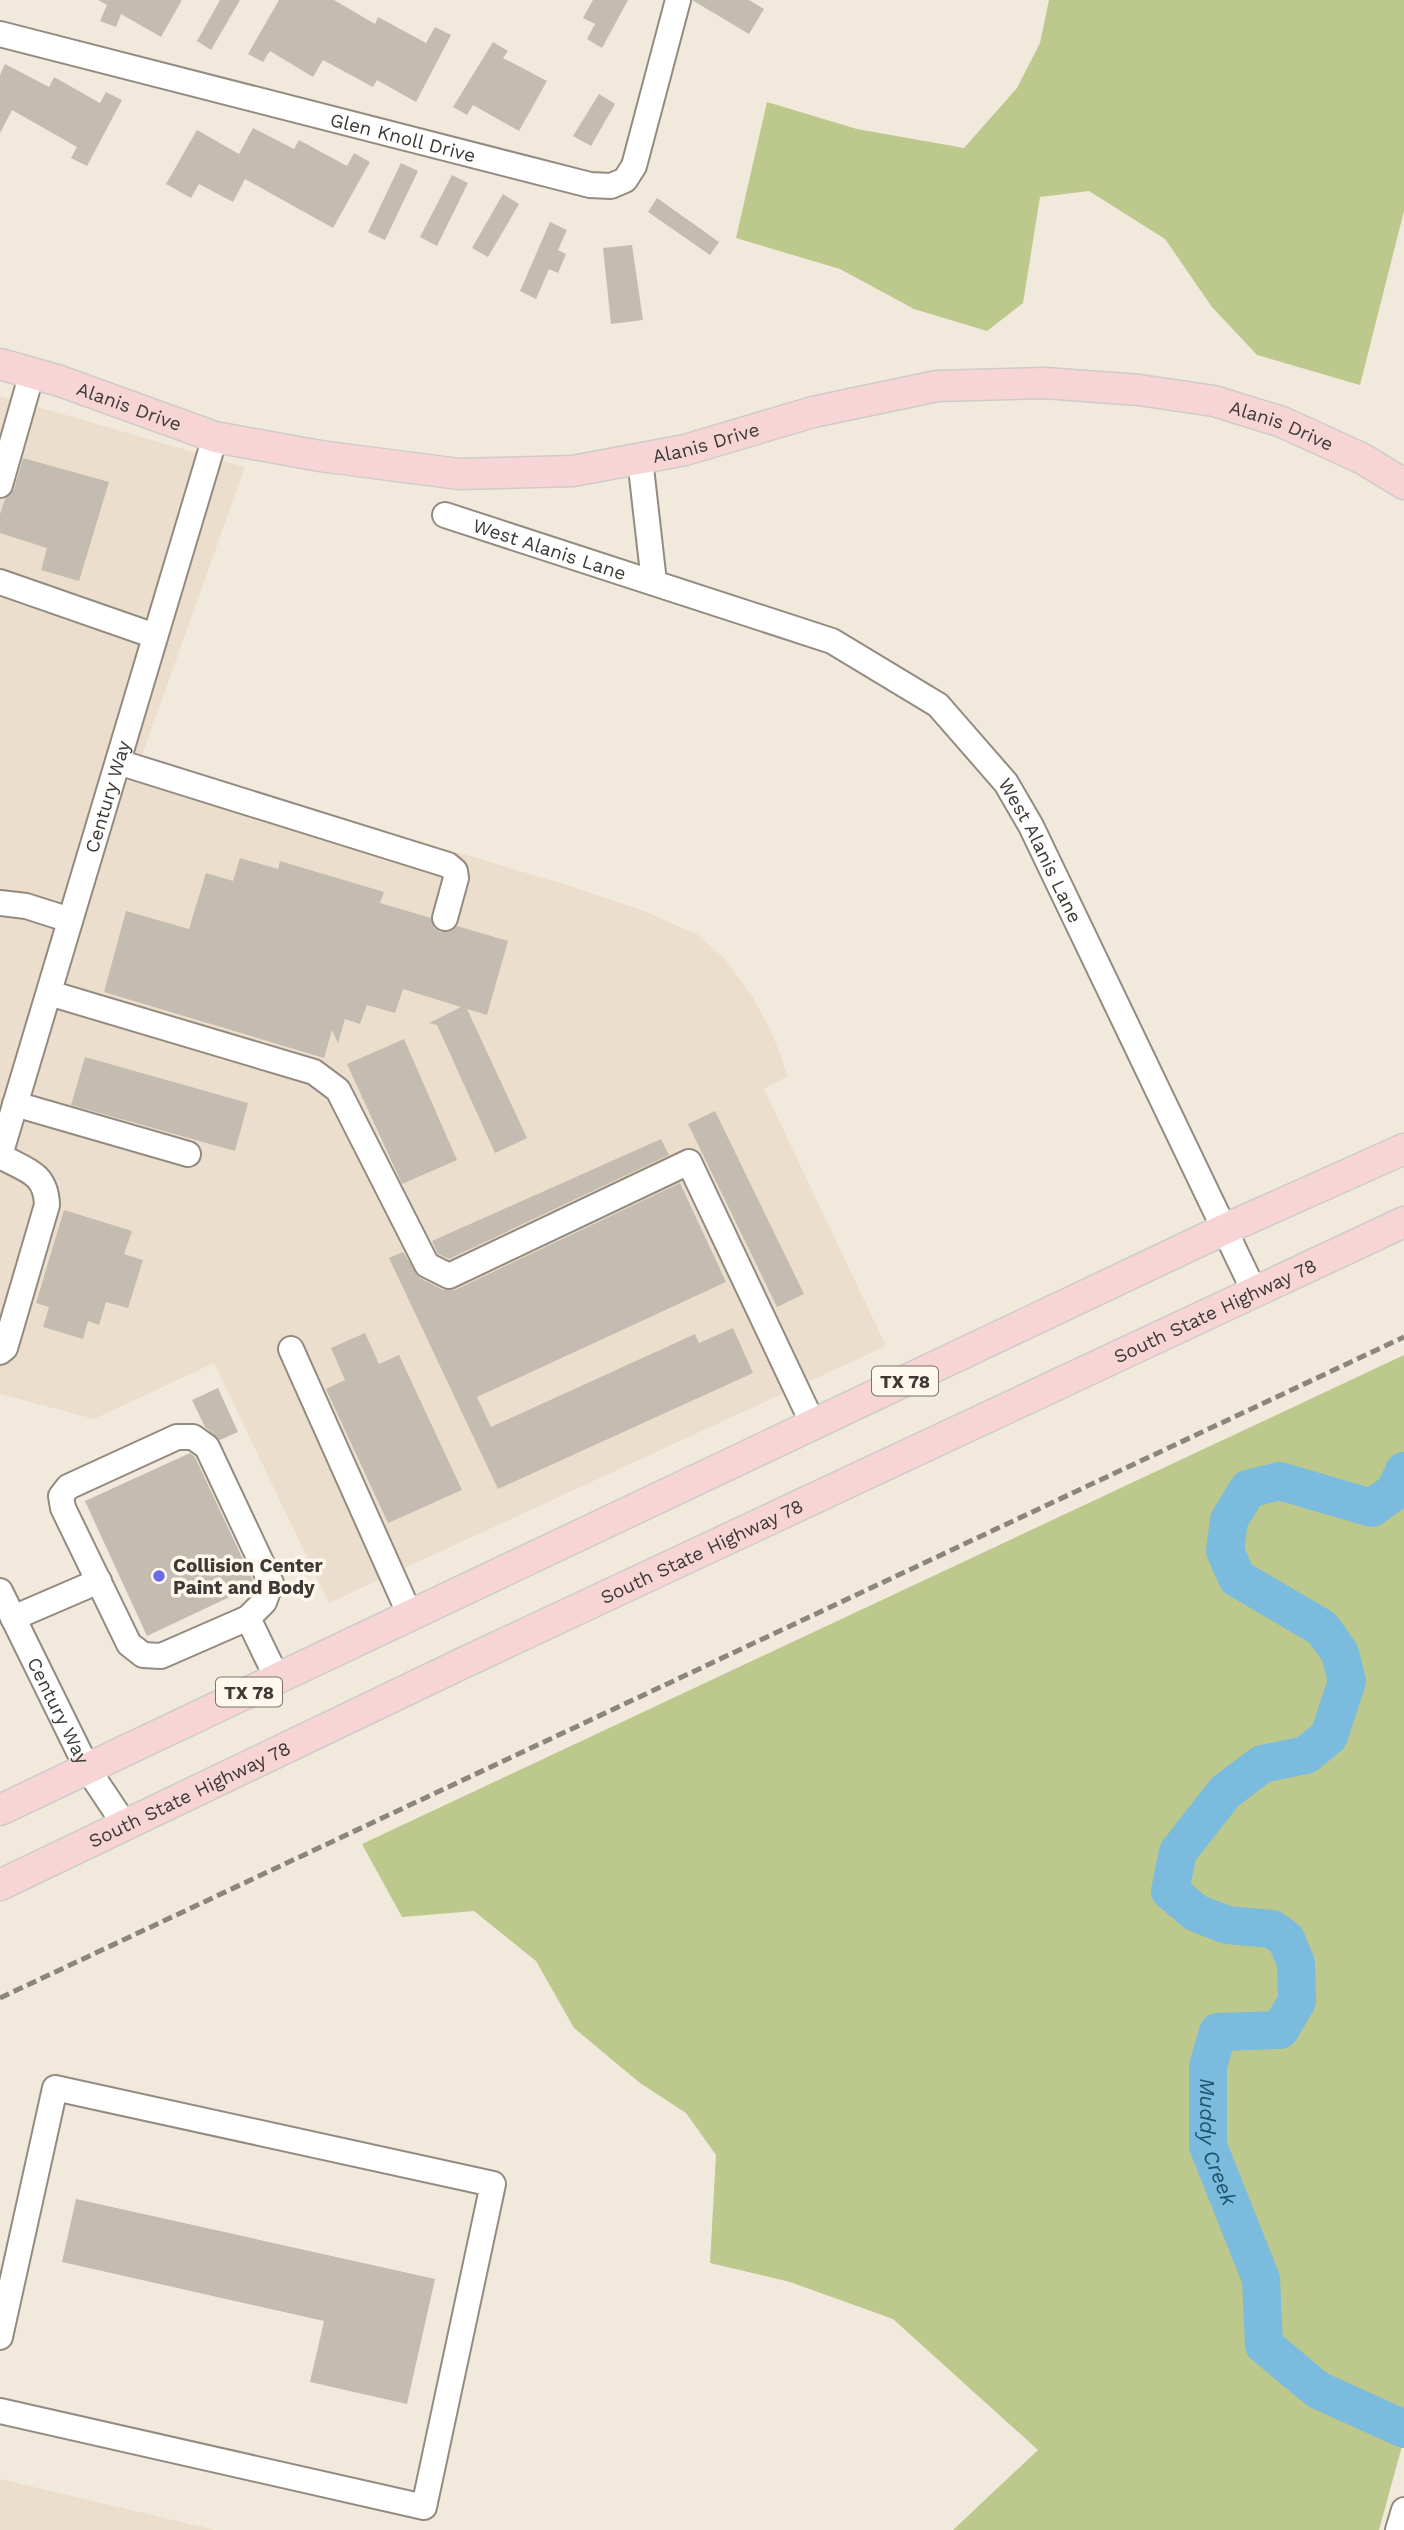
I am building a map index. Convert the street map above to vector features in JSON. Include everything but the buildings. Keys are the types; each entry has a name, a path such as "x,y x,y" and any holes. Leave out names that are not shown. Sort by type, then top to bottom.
{"main road":[{"name":"Alanis Drive","path":"0,364 215,437 320,457 459,474 573,471 640,459 685,450 813,412 937,386 1045,383 1139,390 1214,401 1282,422 1363,459 1404,484"},
{"name":"TX 78","path":"0,1810 1223,1230 1403,1150"},
{"name":"South State Highway 78","path":"0,1885 465,1662 1404,1222"}],"street":[{"name":"Glen Knoll Drive","path":"0,34 590,185 611,186 625,180 634,166 678,0"},
{"path":"0,485 32,373"},
{"name":"Century Way","path":"0,1156 215,437"},
{"name":"West Alanis Lane","path":"640,459 654,582"},
{"name":"West Alanis Lane","path":"445,515 832,641 938,705 1006,783 1031,826 1255,1293"},
{"path":"0,582 155,636"},
{"path":"118,762 448,865 455,871 456,878 445,918"},
{"path":"0,903 26,906 70,920"},
{"path":"49,993 314,1072 338,1090 427,1265 449,1276 689,1162 813,1424"},
{"path":"15,1104 188,1154"},
{"path":"0,1156 39,1177 47,1189 5,1348 0,1352"},
{"path":"291,1349 410,1615"},
{"path":"177,1437 194,1437 207,1447 271,1583 264,1602 248,1618 161,1656 143,1655 129,1644 63,1508 61,1496 68,1487 177,1437"},
{"path":"13,1618 99,1581"},
{"name":"Century Way","path":"0,1593 87,1768 125,1825"},
{"path":"248,1618 277,1678"},
{"path":"0,2337 55,2088 493,2184 424,2507 0,2411"},
{"path":"1398,2530 1404,2510"}],"shaded area":[{"path":"0,396 245,467 141,758 570,886 647,912 698,935 725,959 751,994 772,1033 788,1076 764,1089 886,1346 329,1603 214,1363 94,1419 0,1394"},
{"path":"0,2479 215,2530 0,2530"}],"green space":[{"path":"1049,0 1404,0 1404,211 1360,385 1257,355 1212,307 1165,239 1089,191 1040,197 1023,303 987,331 914,309 840,269 736,238 767,102 857,129 964,148 1017,88 1040,43"},
{"path":"1404,1355 1404,2439 1379,2530 953,2530 1038,2450 893,2319 790,2282 710,2263 716,2155 686,2113 640,2083 574,2028 536,1961 474,1911 402,1917 362,1844"}],"waterway":[{"name":"Muddy Creek","path":"1404,1471 1395,1491 1372,1508 1279,1481 1248,1489 1229,1520 1225,1551 1237,1578 1322,1628 1340,1653 1347,1681 1329,1736 1306,1755 1262,1764 1225,1792 1178,1852 1170,1891 1196,1913 1227,1925 1272,1929 1286,1939 1296,1963 1297,2001 1280,2030 1218,2032 1208,2066 1208,2146 1261,2279 1264,2345 1318,2390 1404,2429"}],"railway":[{"path":"0,1998 1404,1337"}],"place":[{"name":"Collision Center Paint and Body","path":"159,1576"}]}
